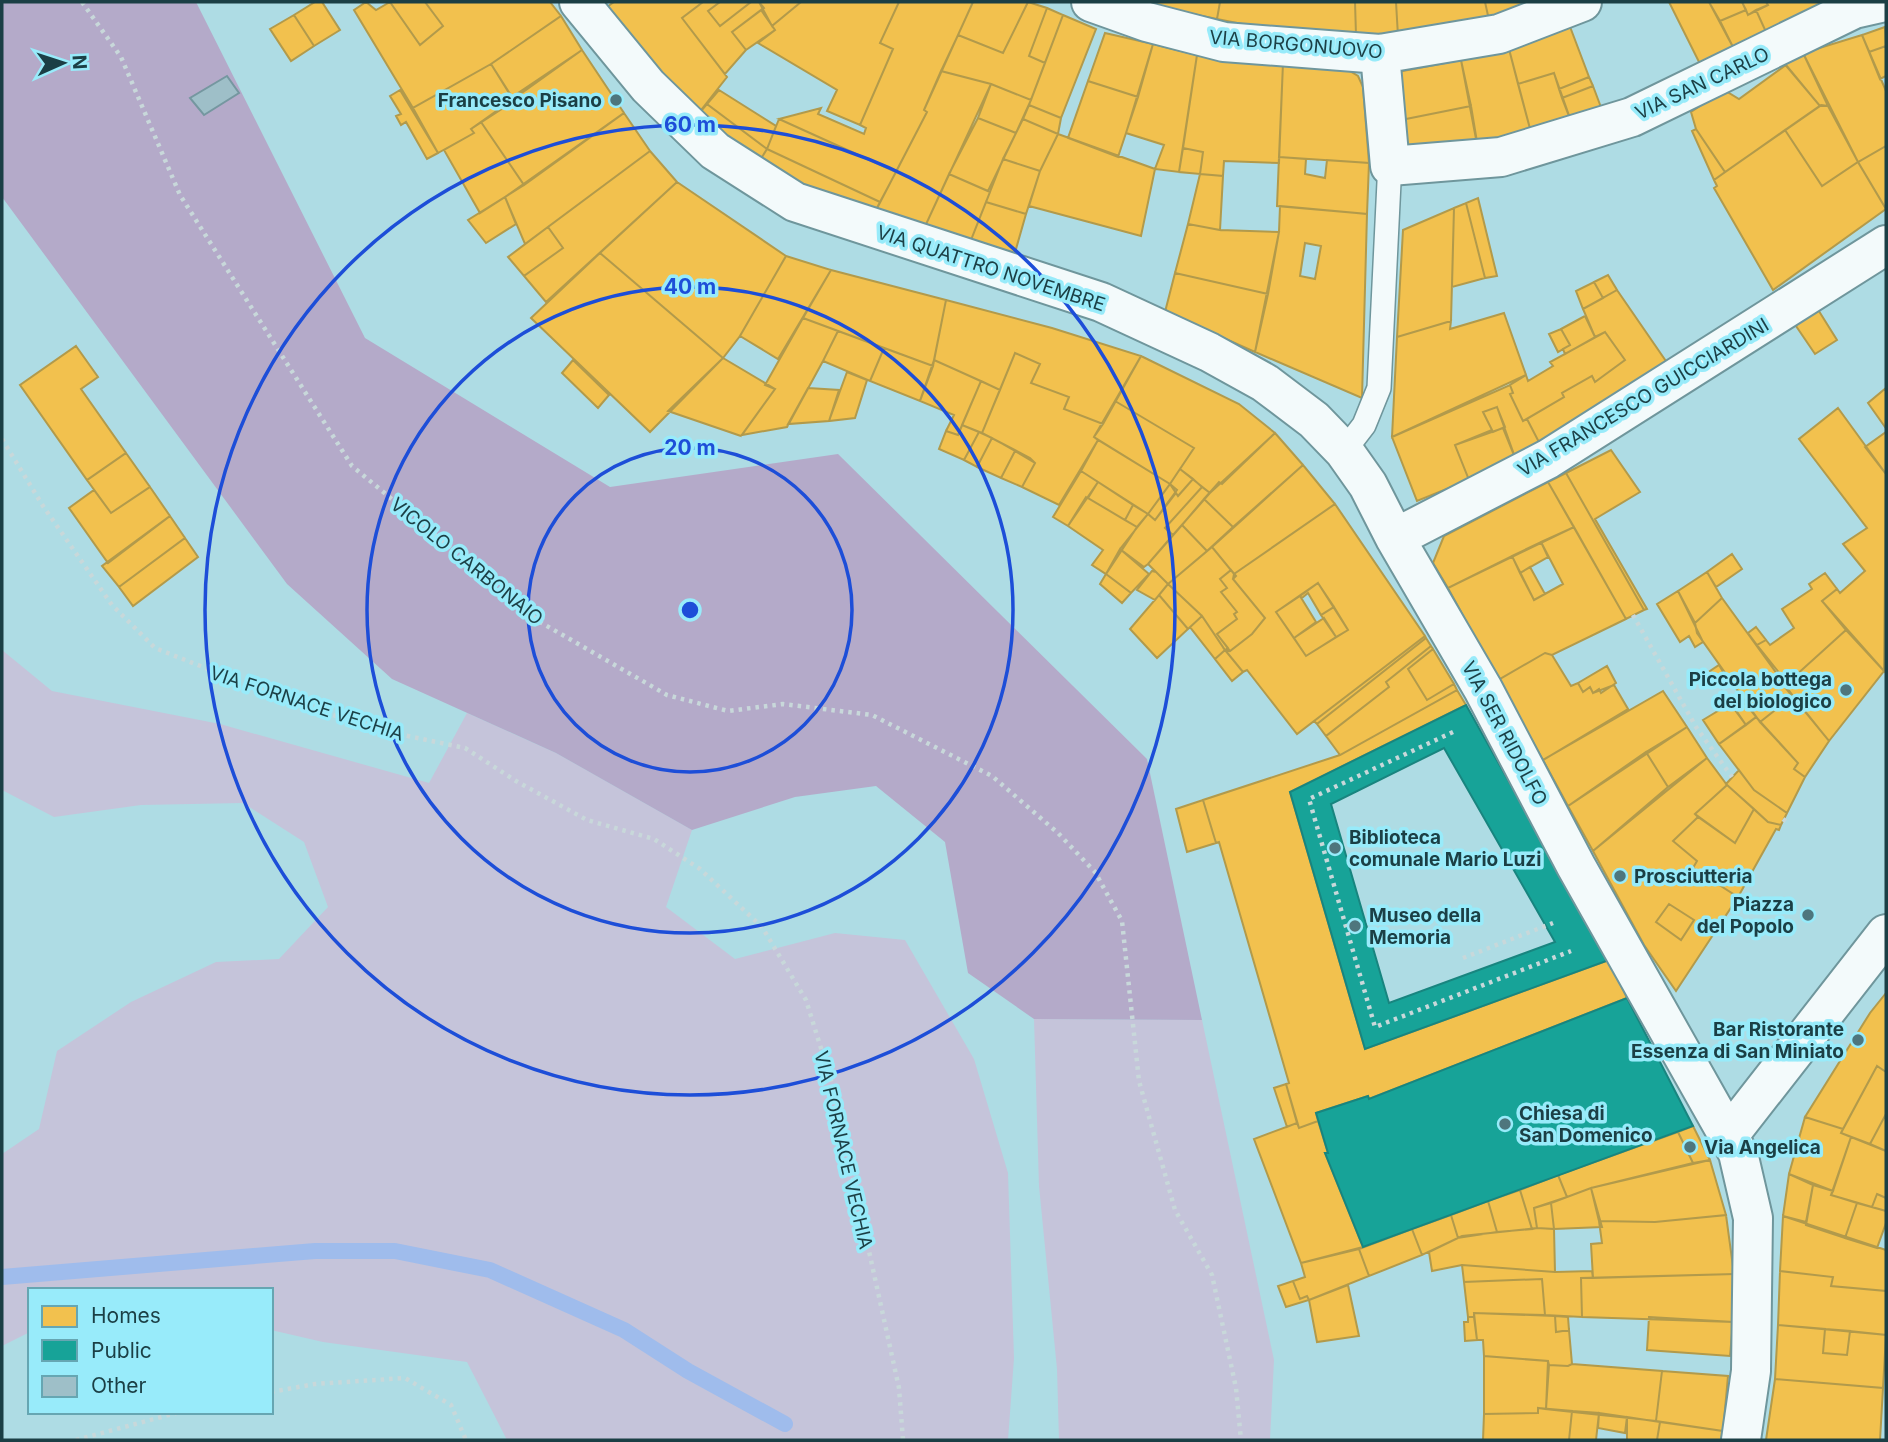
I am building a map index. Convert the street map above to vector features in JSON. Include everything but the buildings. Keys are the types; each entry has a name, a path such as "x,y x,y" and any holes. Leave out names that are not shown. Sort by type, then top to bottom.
{"main road":[{"name":"VIA QUATTRO NOVEMBRE","path":"579,2 648,86 715,151 795,202 1101,302 1209,352 1265,383 1314,420 1344,451 1368,485 1395,538"},
{"name":"VIA BORGONUOVO","path":"1091,2 1147,22 1224,42 1380,54 1499,34 1582,2"},
{"name":"VIA SAN CARLO","path":"1390,174 1501,157 1632,117 1854,9 1885,2"},
{"path":"1380,54 1390,174"},
{"name":"VIA FRANCESCO GUICCIARDINI","path":"1395,538 1553,468 1886,245"},
{"name":"VIA SER RIDOLFO","path":"1395,538 1483,689 1576,866 1738,1153 1753,1218 1751,1370 1741,1440"},
{"path":"1729,1135 1886,934"}],"lane":[{"path":"1344,451 1364,425 1379,388 1390,174"}],"path":[{"name":"VICOLO CARBONAIO","path":"82,2 121,57 180,195 352,466 540,622 667,695 728,711 783,704 872,715 992,776 1058,833 1095,873 1122,921 1139,1081 1175,1210 1212,1275 1236,1388 1241,1440"},
{"name":"VIA FORNACE VECHIA","path":"2,439 43,506 112,605 155,648 293,702 379,730 465,748 516,781 587,820 654,839 700,869 762,927 806,1000 833,1087 899,1388 904,1440"},
{"path":"1633,615 1696,727 1732,777"},
{"path":"1459,730 1308,799 1375,1027 1581,947"},
{"path":"1462,958 1566,919"},
{"path":"273,1392 315,1384 405,1378 451,1405 466,1440"},
{"path":"76,1440 173,1414"}],"shaded area":[{"path":"2,2 196,2 365,338 610,487 838,454 1147,759 1202,1020 1034,1019 968,973 945,842 876,786 795,797 692,830 556,753 392,679 287,584 2,197"},
{"path":"2,650 52,691 220,724 429,783 467,713 556,753 692,830 666,907 735,959 835,933 905,940 974,1059 1008,1173 1014,1358 1008,1440 507,1440 467,1362 323,1342 273,1330 273,1288 28,1288 28,1333 2,1346 2,1154 39,1129 57,1051 131,1002 216,962 279,959 328,907 304,842 243,803 141,805 54,817 2,790"},
{"path":"1034,1019 1202,1020 1274,1360 1270,1440 1059,1440 1057,1369 1039,1186"}],"waterway":[{"path":"2,1277 315,1251 395,1251 490,1270 624,1330 688,1371 785,1424"}],"place":[{"name":"Francesco Pisano","path":"616,100"},
{"name":"Piccola bottega del biologico","path":"1846,690"},
{"name":"Biblioteca comunale Mario Luzi","path":"1335,848"},
{"name":"Prosciutteria","path":"1620,876"},
{"name":"Piazza del Popolo","path":"1808,915"},
{"name":"Museo della Memoria","path":"1355,926"},
{"name":"Bar Ristorante Essenza di San Miniato","path":"1858,1040"},
{"name":"Chiesa di San Domenico","path":"1505,1124"},
{"name":"Via Angelica","path":"1690,1147"}]}
